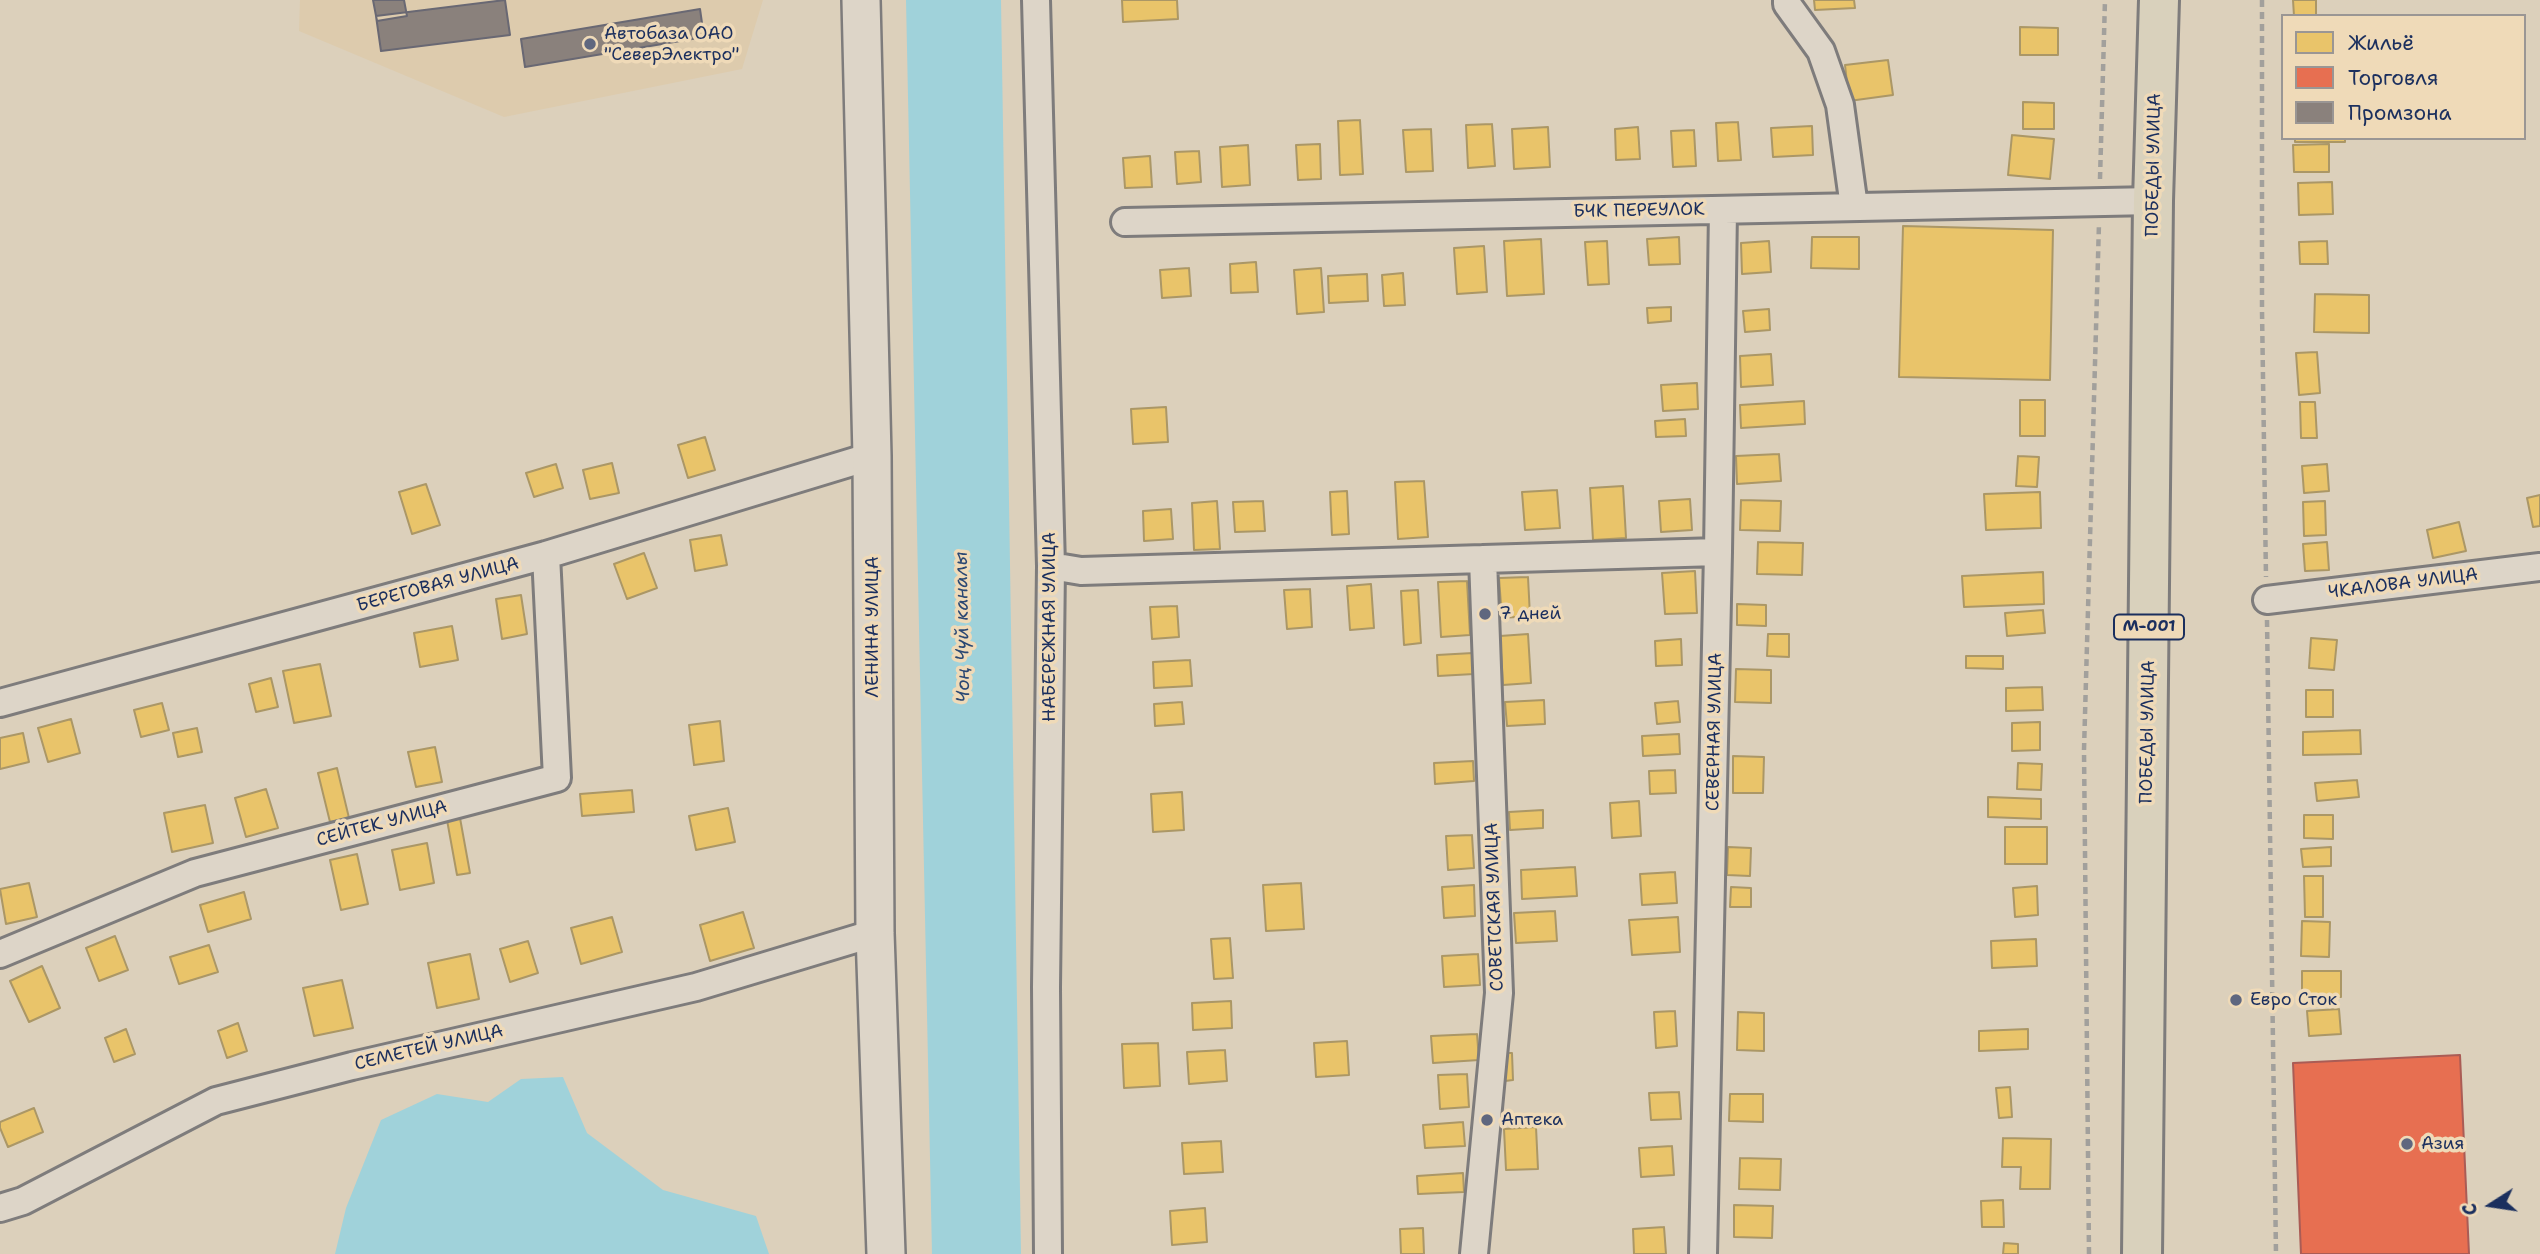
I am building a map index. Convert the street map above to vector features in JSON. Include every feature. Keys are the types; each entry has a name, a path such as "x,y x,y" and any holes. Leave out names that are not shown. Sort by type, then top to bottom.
{"main road":[{"name":"ПОБЕДЫ УЛИЦА","path":"2142,1254 2153,201 2159,0"}],"street":[{"name":"ЛЕНИНА УЛИЦА","path":"861,0 872,456 875,933 886,1254"},
{"name":"НАБЕРЕЖНАЯ УЛИЦА","path":"1036,0 1051,566 1046,987 1048,1254"},
{"path":"1787,0 1787,4 1821,51 1840,105 1854,207"},
{"name":"БЧК ПЕРЕУЛОК","path":"1125,222 2153,201"},
{"name":"СЕВЕРНАЯ УЛИЦА","path":"1703,1254 1723,210"},
{"name":"БЕРЕГОВАЯ УЛИЦА","path":"0,703 547,555 872,456"},
{"path":"1051,566 1081,571 1718,552"},
{"name":"СЕЙТЕК УЛИЦА","path":"0,954 195,873 557,778 547,555"},
{"name":"СОВЕТСКАЯ УЛИЦА","path":"1474,1254 1499,993 1483,559"},
{"name":"ЧКАЛОВА УЛИЦА","path":"2267,600 2540,567"},
{"name":"СЕМЕТЕЙ УЛИЦА","path":"0,1208 23,1201 216,1101 352,1066 696,987 875,933"}],"path":[{"path":"2089,1254 2084,750 2105,0"},
{"path":"2262,0 2262,310 2276,1254"}],"shaded area":[{"path":"300,0 763,0 742,69 504,117 299,31"}],"water":[{"name":"Чоң Чүй каналы","path":"906,0 1001,0 1021,1254 932,1254"},
{"path":"563,1077 587,1133 663,1190 756,1216 769,1254 335,1254 346,1208 381,1120 437,1094 488,1102 521,1079"}],"building: Жильё":[{"path":"1122,0 1177,0 1178,19 1123,22"},
{"path":"1814,0 1854,0 1855,8 1815,10"},
{"path":"2293,0 2316,0 2316,14 2294,14"},
{"path":"2020,27 2058,28 2058,55 2020,55"},
{"path":"1888,60 1893,95 1849,101 1845,65"},
{"path":"2023,102 2054,103 2054,129 2023,129"},
{"path":"1360,120 1363,174 1340,175 1338,121"},
{"path":"1738,122 1741,160 1718,161 1716,123"},
{"path":"1492,124 1495,166 1468,168 1466,125"},
{"path":"1812,126 1813,155 1773,157 1771,128"},
{"path":"1548,127 1550,167 1514,169 1512,129"},
{"path":"1638,127 1640,159 1616,160 1615,129"},
{"path":"1431,129 1433,171 1406,172 1403,130"},
{"path":"1694,130 1696,166 1673,167 1671,131"},
{"path":"2012,135 2054,139 2050,179 2008,175"},
{"path":"2295,140 2345,140 2345,142"},
{"path":"1320,144 1321,179 1298,180 1296,145"},
{"path":"2329,144 2329,172 2294,172 2293,145"},
{"path":"1248,145 1250,185 1222,187 1220,147"},
{"path":"1199,151 1201,182 1177,184 1175,152"},
{"path":"1150,156 1152,187 1125,188 1123,158"},
{"path":"2332,182 2333,214 2299,215 2298,183"},
{"path":"1903,226 2053,230 2050,380 1899,377"},
{"path":"1679,237 1680,264 1649,265 1647,239"},
{"path":"1812,237 1859,237 1859,269 1811,268"},
{"path":"1541,239 1544,294 1507,296 1504,241"},
{"path":"1607,241 1609,284 1588,285 1585,242"},
{"path":"1769,241 1771,272 1742,274 1741,243"},
{"path":"2327,241 2328,264 2300,264 2299,242"},
{"path":"1484,246 1487,292 1457,294 1454,248"},
{"path":"1256,262 1258,292 1231,293 1230,264"},
{"path":"1189,268 1191,296 1162,298 1160,270"},
{"path":"1321,268 1324,312 1297,314 1294,270"},
{"path":"1403,273 1405,305 1384,306 1382,275"},
{"path":"1367,274 1368,301 1329,303 1328,276"},
{"path":"2315,294 2369,295 2369,333 2314,332"},
{"path":"1671,307 1671,321 1648,323 1647,308"},
{"path":"1769,309 1770,330 1745,332 1743,311"},
{"path":"2317,352 2320,393 2299,395 2296,353"},
{"path":"1771,354 1773,385 1741,387 1740,356"},
{"path":"1697,383 1698,409 1663,411 1661,385"},
{"path":"2020,400 2045,400 2045,436 2020,436"},
{"path":"1804,401 1805,424 1741,428 1740,405"},
{"path":"2300,402 2315,402 2317,438 2301,438"},
{"path":"1166,407 1168,442 1133,444 1131,409"},
{"path":"1685,419 1686,436 1656,437 1655,421"},
{"path":"705,437 715,470 688,478 678,445"},
{"path":"1779,454 1781,481 1737,484 1736,456"},
{"path":"2018,456 2039,457 2037,487 2016,486"},
{"path":"612,463 619,493 590,499 583,470"},
{"path":"556,464 563,488 534,497 526,473"},
{"path":"2327,464 2329,491 2304,493 2302,466"},
{"path":"1424,481 1428,537 1398,539 1395,482"},
{"path":"426,484 440,525 412,534 399,492"},
{"path":"1623,486 1626,538 1593,540 1590,488"},
{"path":"1557,490 1560,528 1525,530 1522,492"},
{"path":"1347,491 1349,534 1332,535 1330,492"},
{"path":"2040,492 2041,528 1986,530 1984,494"},
{"path":"2540,495 2540,526 2533,527 2527,498"},
{"path":"1690,499 1692,530 1661,532 1659,501"},
{"path":"1741,500 1781,501 1780,531 1740,530"},
{"path":"1217,501 1220,549 1194,550 1192,503"},
{"path":"1263,501 1265,531 1235,532 1233,502"},
{"path":"2325,501 2326,535 2304,536 2303,502"},
{"path":"1171,509 1173,539 1144,541 1143,511"},
{"path":"2459,522 2466,551 2433,558 2427,530"},
{"path":"721,535 727,565 695,571 690,540"},
{"path":"1758,542 1803,543 1802,575 1757,574"},
{"path":"2327,542 2329,570 2305,571 2303,544"},
{"path":"644,553 657,588 627,599 614,564"},
{"path":"1695,571 1697,613 1665,614 1662,573"},
{"path":"2043,572 2044,604 1964,607 1962,576"},
{"path":"1528,577 1530,616 1502,618 1499,578"},
{"path":"1467,581 1470,635 1441,637 1438,582"},
{"path":"1371,584 1374,628 1350,630 1347,586"},
{"path":"1310,589 1312,627 1287,629 1284,590"},
{"path":"1418,590 1421,643 1404,645 1401,591"},
{"path":"521,595 527,634 502,639 496,599"},
{"path":"1737,604 1766,605 1766,626 1737,625"},
{"path":"1177,606 1179,637 1152,639 1150,607"},
{"path":"2043,610 2045,633 2007,636 2005,613"},
{"path":"452,626 458,660 420,667 414,633"},
{"path":"1528,634 1531,683 1503,685 1500,636"},
{"path":"1768,634 1789,634 1789,657 1767,656"},
{"path":"2311,638 2337,640 2334,670 2309,668"},
{"path":"1681,639 1682,665 1656,666 1655,641"},
{"path":"1473,653 1474,674 1438,676 1437,655"},
{"path":"1966,656 2003,656 2003,669 1966,668"},
{"path":"1190,660 1192,686 1154,688 1153,662"},
{"path":"320,664 331,716 294,723 283,671"},
{"path":"1736,669 1771,670 1771,703 1735,702"},
{"path":"271,678 278,707 256,712 249,684"},
{"path":"2042,687 2043,710 2006,711 2006,688"},
{"path":"2306,690 2333,690 2333,717 2306,717"},
{"path":"1544,700 1545,724 1507,726 1505,702"},
{"path":"1678,701 1680,722 1657,724 1655,703"},
{"path":"1182,702 1184,724 1155,726 1154,704"},
{"path":"162,703 169,730 141,737 134,710"},
{"path":"71,719 80,753 48,762 38,728"},
{"path":"720,721 724,761 694,765 689,725"},
{"path":"2040,722 2040,750 2012,751 2012,723"},
{"path":"197,728 202,752 178,757 173,733"},
{"path":"2360,730 2361,754 2303,755 2303,732"},
{"path":"23,733 29,762 0,769 0,738"},
{"path":"1679,734 1680,754 1643,756 1642,736"},
{"path":"435,747 442,782 416,787 408,752"},
{"path":"1733,756 1764,757 1763,793 1733,793"},
{"path":"1473,761 1474,781 1435,784 1434,763"},
{"path":"2018,763 2042,764 2041,790 2017,789"},
{"path":"337,768 349,818 330,822 318,773"},
{"path":"1675,770 1676,793 1650,794 1649,771"},
{"path":"2357,780 2359,797 2317,801 2315,783"},
{"path":"266,789 278,828 246,837 235,798"},
{"path":"632,790 634,812 582,816 580,794"},
{"path":"1182,792 1184,830 1153,832 1151,794"},
{"path":"1988,797 2041,799 2041,819 1988,817"},
{"path":"1639,801 1641,836 1612,838 1610,803"},
{"path":"205,805 213,843 172,852 164,813"},
{"path":"728,808 735,842 696,850 689,816"},
{"path":"1543,810 1543,828 1510,830 1509,812"},
{"path":"2304,815 2333,815 2333,839 2304,838"},
{"path":"460,818 470,873 457,875 447,820"},
{"path":"2005,827 2047,827 2047,864 2005,864"},
{"path":"1472,835 1474,868 1448,870 1446,836"},
{"path":"427,843 434,883 400,890 392,850"},
{"path":"1728,847 1751,848 1750,876 1727,875"},
{"path":"2331,847 2331,866 2303,867 2301,849"},
{"path":"357,854 368,904 341,910 330,860"},
{"path":"1575,867 1577,896 1522,899 1521,870"},
{"path":"1675,872 1677,903 1642,905 1640,874"},
{"path":"2304,876 2323,876 2323,917 2305,917"},
{"path":"29,883 37,917 6,924 0,889"},
{"path":"1301,883 1304,929 1266,931 1263,885"},
{"path":"1474,885 1475,916 1444,918 1442,887"},
{"path":"2037,886 2038,915 2015,917 2013,888"},
{"path":"1731,887 1751,888 1751,907 1730,907"},
{"path":"244,892 251,919 208,932 200,905"},
{"path":"1555,911 1557,941 1516,943 1514,913"},
{"path":"743,912 754,948 710,961 700,925"},
{"path":"612,917 622,952 581,964 571,928"},
{"path":"1678,917 1680,952 1632,955 1629,920"},
{"path":"2302,921 2330,922 2329,957 2301,956"},
{"path":"115,936 128,970 99,981 86,948"},
{"path":"1230,938 1233,978 1214,979 1211,939"},
{"path":"2036,939 2037,966 1992,968 1991,941"},
{"path":"528,941 538,973 510,982 500,949"},
{"path":"209,945 218,972 179,984 170,957"},
{"path":"470,954 479,999 437,1008 428,963"},
{"path":"1478,954 1480,985 1444,987 1442,956"},
{"path":"42,966 60,1008 29,1022 10,981"},
{"path":"2302,971 2341,971 2341,997 2302,997"},
{"path":"342,980 353,1028 314,1036 303,988"},
{"path":"1231,1001 1232,1028 1193,1030 1192,1003"},
{"path":"2339,1009 2341,1034 2309,1036 2307,1011"},
{"path":"1675,1011 1677,1046 1656,1048 1654,1012"},
{"path":"1738,1012 1764,1013 1764,1051 1737,1050"},
{"path":"238,1023 247,1051 227,1058 218,1031"},
{"path":"126,1029 135,1054 114,1062 105,1038"},
{"path":"2028,1029 2028,1049 1979,1051 1979,1031"},
{"path":"1477,1034 1479,1060 1433,1063 1431,1036"},
{"path":"1347,1041 1349,1075 1316,1077 1314,1043"},
{"path":"1158,1043 1160,1086 1124,1088 1122,1044"},
{"path":"1225,1050 1227,1081 1189,1084 1187,1052"},
{"path":"1504,1053 1512,1053 1513,1080 1505,1081"},
{"path":"1467,1074 1469,1107 1440,1109 1438,1075"},
{"path":"2010,1087 2012,1117 1999,1118 1996,1088"},
{"path":"1679,1092 1681,1119 1651,1120 1649,1093"},
{"path":"1730,1094 1763,1094 1763,1122 1729,1121"},
{"path":"34,1108 43,1132 8,1147 0,1122"},
{"path":"1463,1122 1465,1146 1425,1148 1423,1125"},
{"path":"1536,1127 1538,1169 1506,1170 1504,1129"},
{"path":"2003,1138 2051,1139 2050,1189 2020,1189 2021,1167 2002,1167"},
{"path":"1221,1141 1223,1172 1184,1174 1182,1143"},
{"path":"1672,1146 1674,1175 1641,1177 1639,1148"},
{"path":"1740,1158 1781,1159 1780,1190 1739,1189"},
{"path":"1463,1173 1464,1192 1418,1194 1417,1176"},
{"path":"2003,1200 2004,1227 1982,1227 1981,1201"},
{"path":"1734,1205 1773,1206 1772,1238 1734,1237"},
{"path":"1205,1208 1207,1242 1172,1245 1170,1211"},
{"path":"1664,1227 1666,1254 1634,1254 1633,1229"},
{"path":"1423,1228 1424,1254 1401,1254 1400,1229"},
{"path":"2004,1243 2018,1244 2018,1254 2003,1254"}],"building: Торговля":[{"path":"2460,1055 2469,1254 2301,1254 2293,1063"}],"building: Промзона":[{"path":"373,0 404,0 407,16 377,21"},
{"path":"505,0 510,35 381,51 376,16"},
{"path":"700,9 704,37 525,67 521,39"}],"place":[{"name":"Автобаза ОАО \"СеверЭлектро\"","path":"590,44"},
{"name":"7 дней","path":"1485,614"},
{"name":"Евро Сток","path":"2236,1000"},
{"name":"Аптека","path":"1487,1120"},
{"name":"Азия","path":"2407,1144"}]}
